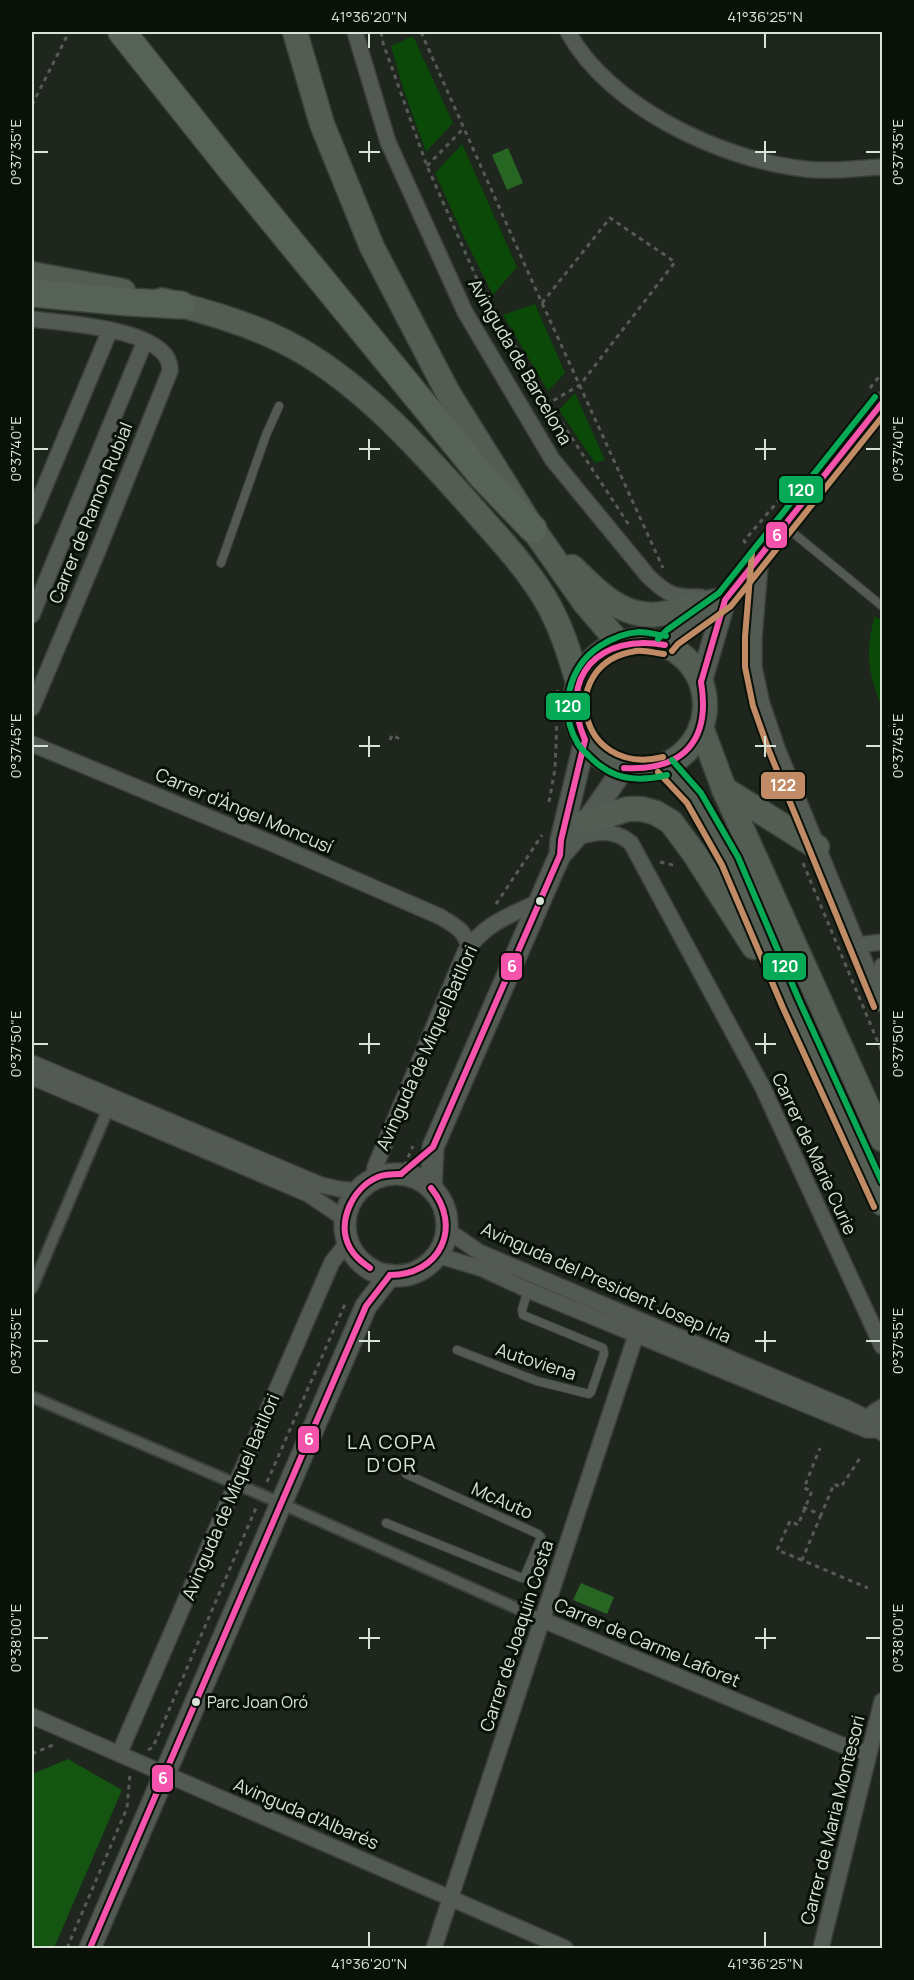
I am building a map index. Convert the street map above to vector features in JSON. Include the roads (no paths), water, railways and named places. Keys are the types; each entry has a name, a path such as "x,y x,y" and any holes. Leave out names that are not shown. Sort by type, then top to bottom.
{"highway":[{"path":"122,32 468,458 533,530"},
{"path":"32,293 181,305"}],"main road":[{"path":"295,32 322,124 372,247 448,393 533,530 585,603 620,644"},
{"path":"32,274 109,288 235,321 284,342 327,367 405,435 500,539 531,578 555,617 579,686"},
{"path":"665,645 672,637 725,600 882,403"},
{"path":"533,530 604,595 620,608 634,614 669,613 704,602 725,600"},
{"path":"701,682 725,600"},
{"path":"642,640 665,645 687,660 701,682 705,705 701,728 696,740 687,750 665,766 645,770 624,768 596,753 585,740 576,714 579,686 594,660 606,650 620,644 642,640"},
{"path":"701,728 724,789 882,1139"},
{"name":"Avinguda de Miquel Batllori","path":"560,855 561,840 585,740"},
{"path":"665,766 694,798 729,859 791,1004 882,1203"},
{"name":"Avinguda de Miquel Batllori","path":"431,1188 433,1147 560,855 624,768"},
{"path":"724,789 777,823 808,851"},
{"path":"580,830 628,809 642,809 656,813 671,822 791,1004"},
{"name":"Avinguda de Miquel Batllori","path":"401,1174 433,1147"},
{"path":"388,1174 401,1174 412,1177 431,1188 444,1207 447,1230 437,1255 426,1266 413,1273 382,1274 364,1265 354,1254 345,1230 345,1218 348,1208 367,1184 388,1174"},
{"path":"90,1948 165,1774 272,1499 358,1302 370,1268"},
{"path":"358,1302 390,1275"}],"street":[{"name":"Avinguda de Barcelona","path":"355,32 388,142 469,319 552,459 648,576 663,591 676,597 725,600"},
{"path":"568,32 591,65 611,85 662,121 694,137 752,159 793,168 823,170 882,167"},
{"name":"Carrer de Ramon Rubial","path":"32,319 136,336 166,356 170,363 170,371 32,708"},
{"path":"32,517 110,330"},
{"name":"Carrer de Ramon Rubial","path":"32,615 145,341"},
{"path":"761,553 754,638 754,667 757,685 808,851 857,945 879,997"},
{"name":"Carrer d'Àngel Moncusí","path":"32,744 272,843 441,917 465,934 469,947"},
{"name":"Carrer de Marie Curie","path":"580,830 626,838 635,849 762,1086 882,1346"},
{"path":"490,924 540,901"},
{"name":"Carrer d'Àngel Moncusí","path":"441,917 454,918 471,924 490,924"},
{"name":"Avinguda de Miquel Batllori","path":"367,1184 465,952 490,924"},
{"path":"857,945 882,942"},
{"path":"879,997 882,966"},
{"path":"32,1063 321,1185 339,1189 367,1184"},
{"path":"32,1077 308,1194 345,1218"},
{"path":"32,1288 108,1109"},
{"name":"Avinguda del President Josep Irla","path":"447,1230 479,1252 868,1418 881,1429"},
{"name":"Avinguda de Miquel Batllori","path":"125,1757 237,1484 332,1262 348,1242"},
{"name":"Avinguda del President Josep Irla","path":"437,1255 483,1269 528,1290 867,1430 881,1429"},
{"name":"Carrer de Joaquin Costa","path":"434,1948 636,1335"},
{"name":"Carrer de Carme Laforet","path":"32,1397 272,1499 543,1620 842,1745 869,1753"},
{"path":"868,1418 882,1407"},
{"name":"Carrer de Maria Montesori","path":"822,1948 882,1701"},
{"name":"Avinguda d'Albarés","path":"32,1716 565,1948"}],"lane":[{"path":"221,563 266,435 279,406"},
{"path":"783,525 882,606"},
{"name":"Autoviena","path":"457,1350 537,1381 589,1394 604,1354 603,1348 523,1315 522,1310 528,1290"},
{"name":"McAuto","path":"386,1523 522,1578 524,1578 541,1538 538,1534 406,1474"}],"place":[{"name":"Parc Joan Oró","path":"196,1702"}],"district":[{"name":"LA COPA D'OR","path":"392,1454"}]}
